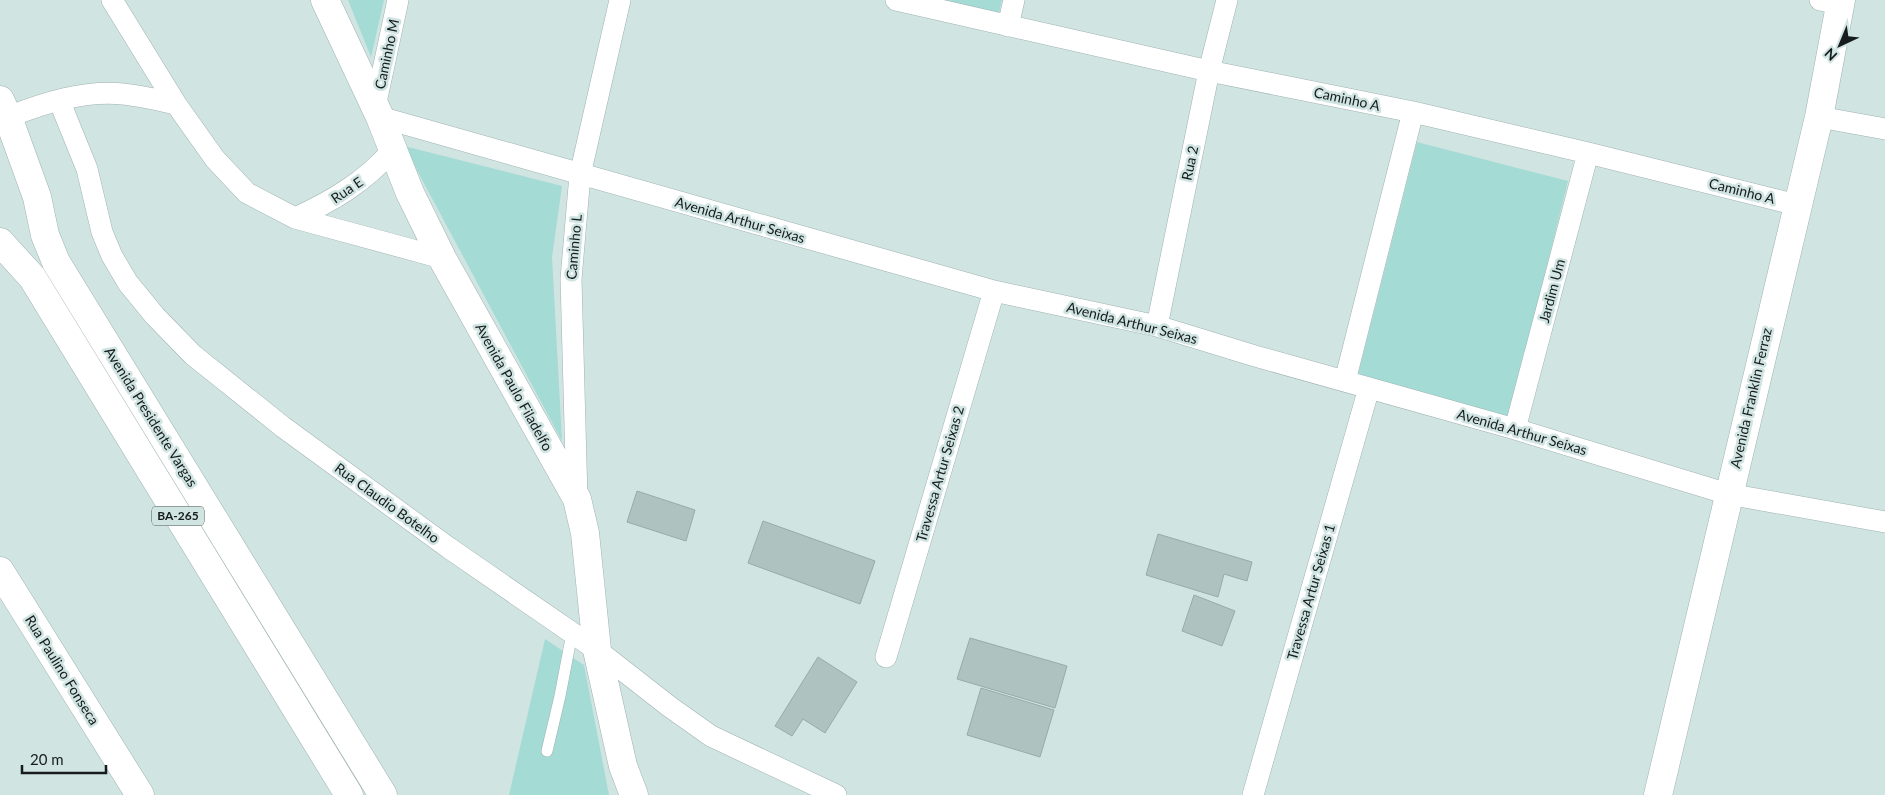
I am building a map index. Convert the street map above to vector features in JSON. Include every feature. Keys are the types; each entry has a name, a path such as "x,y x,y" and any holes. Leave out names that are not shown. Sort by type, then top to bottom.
{"street":[{"path":"112,0 176,104 215,159 247,193 295,218 442,258"},
{"name":"Avenida Paulo Filadelfo","path":"325,0 378,112 392,151 442,258 578,499 585,532 597,650 622,766 634,795"},
{"name":"Caminho M","path":"378,112 398,0"},
{"name":"Caminho L","path":"578,499 570,279 580,175 620,0"},
{"name":"Caminho A","path":"896,0 1209,70 1412,112 1797,205"},
{"path":"1008,26 1014,0"},
{"name":"Rua 2","path":"1156,326 1209,70 1227,0"},
{"name":"Avenida Franklin Ferraz","path":"1658,795 1819,117 1834,1"},
{"path":"4,108 41,104 85,95 122,94 176,104"},
{"name":"Rua Claudio Botelho","path":"59,100 87,169 102,232 112,256 128,283 161,323 194,355 283,427 449,548 597,650 670,707 711,736 836,795"},
{"name":"Avenida Presidente Vargas","path":"4,108 37,197 45,235 56,262 383,795"},
{"name":"Avenida Arthur Seixas","path":"378,112 580,175 994,291 1156,326 1254,356 1516,429 1728,494 1885,522"},
{"path":"1345,381 1412,112"},
{"path":"1819,117 1885,129"},
{"name":"Rua E","path":"295,218 333,200 360,182 377,168 392,151"},
{"name":"Jardim Um","path":"1516,429 1588,153"},
{"name":"Avenida Presidente Vargas","path":"0,242 32,277 349,795"},
{"name":"Travessa Artur Seixas 2","path":"886,657 994,291"},
{"name":"Travessa Artur Seixas 1","path":"1252,795 1370,388"},
{"name":"Rua Paulino Fonseca","path":"0,571 140,795"}],"lane":[{"path":"547,751 572,633"}],"shaded area":[{"path":"348,0 384,0 371,57"},
{"path":"911,0 1002,0 997,21"},
{"path":"1417,142 1568,181 1509,418 1357,379"},
{"path":"404,146 562,186 552,257 562,441"},
{"path":"545,639 584,665 609,795 509,795"}],"building":[{"path":"637,491 695,510 686,541 627,522"},
{"path":"763,521 875,561 860,604 748,563"},
{"path":"1158,534 1252,562 1247,581 1224,574 1218,597 1146,575"},
{"path":"1194,595 1235,611 1222,646 1182,631"},
{"path":"970,638 1067,666 1055,708 957,679"},
{"path":"818,657 857,682 825,733 803,719 792,736 775,726"},
{"path":"981,688 1054,710 1040,757 967,735"}]}
